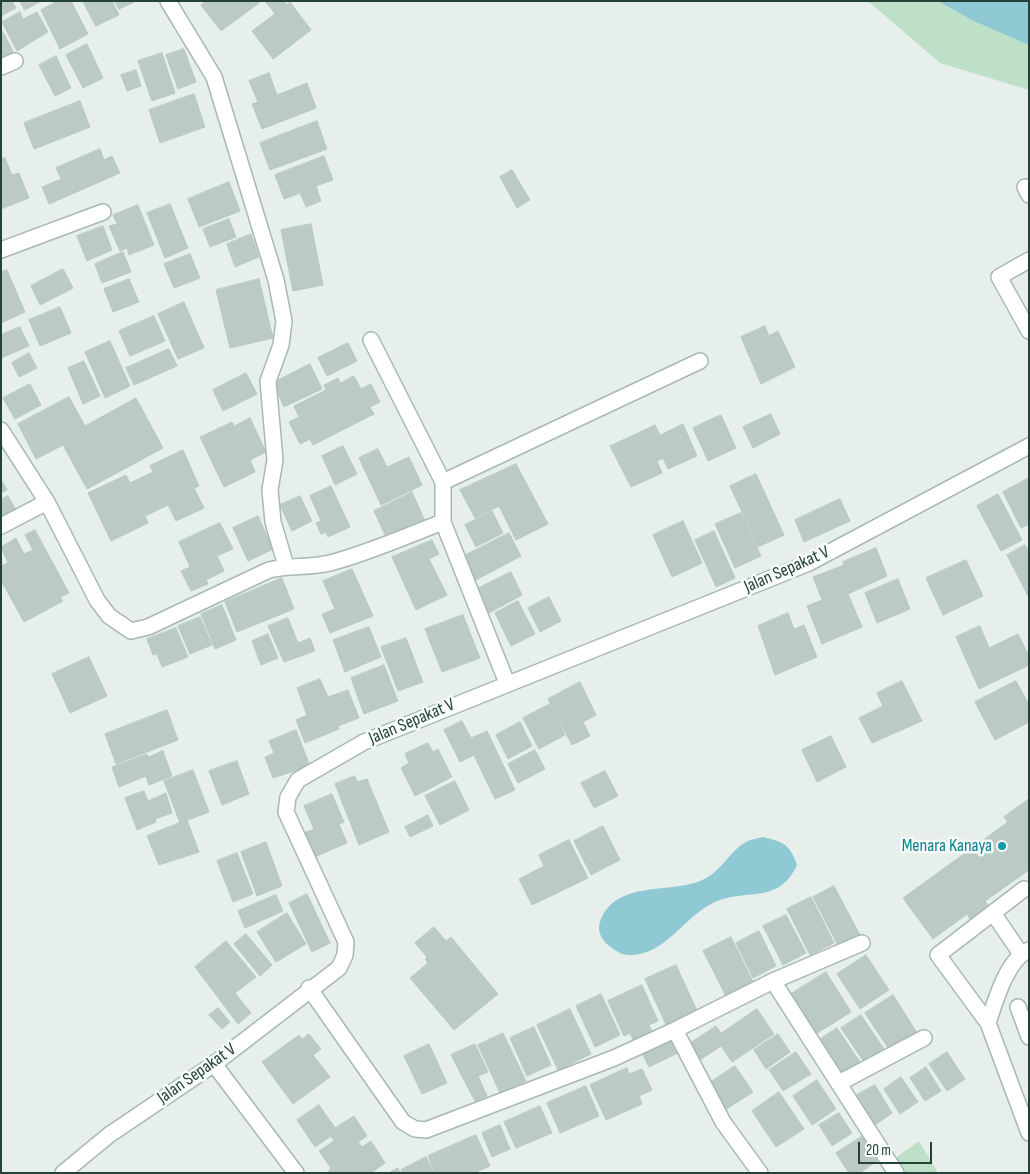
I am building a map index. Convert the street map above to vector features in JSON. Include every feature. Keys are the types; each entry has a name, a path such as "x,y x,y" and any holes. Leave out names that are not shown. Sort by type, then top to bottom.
{"street":[{"path":"168,1 214,76 276,280 284,321 281,345 268,381 275,460 270,490 273,522 286,566"},
{"path":"1,250 103,212"},
{"path":"1029,260 998,277 1029,331"},
{"path":"371,340 443,482 443,522 506,683"},
{"path":"443,482 700,361"},
{"path":"1,430 47,502 97,600 109,616 131,631 148,627 269,570 286,566 309,567 333,562 443,522"},
{"name":"Jalan Sepakat V","path":"63,1173 109,1135 214,1064 309,988 339,968 345,955 346,942 286,812 288,797 298,780 364,742 506,683 809,563 1029,446"},
{"path":"1,526 47,502"},
{"path":"1024,889 938,955 988,1023 1029,1133"},
{"path":"988,1023 1002,983 1025,952 993,913"},
{"path":"309,988 404,1122 415,1130 426,1130 614,1058 773,981 862,943"},
{"path":"773,981 896,1173"},
{"path":"1018,1007 1029,1036"},
{"path":"675,1030 723,1122 760,1173"},
{"path":"839,1083 924,1038"},
{"path":"214,1064 296,1173"}],"green space":[{"path":"868,1 1029,1 1029,90 940,63"},
{"path":"919,1141 938,1173 901,1173 894,1159"}],"water":[{"path":"938,1 1029,1 1029,45 974,21"},
{"path":"763,837 785,845 792,852 797,865 789,878 780,886 771,891 725,898 713,903 693,917 665,942 643,953 622,954 603,940 599,931 600,922 607,909 617,900 643,891 687,885 700,881 720,867 742,845 750,840"}],"building":[{"path":"1,1 12,1 16,8 1,16"},
{"path":"20,1 41,1 25,10"},
{"path":"58,1 71,1 88,34 60,49 41,10"},
{"path":"83,1 112,1 119,15 96,26"},
{"path":"115,1 132,1 133,3 119,9"},
{"path":"206,1 258,1 259,3 221,31 201,5"},
{"path":"265,1 284,1 287,5 290,2 311,30 273,59 252,31 275,14"},
{"path":"20,12 23,19 37,12 48,32 17,51 2,22"},
{"path":"3,32 16,57 1,65 1,33"},
{"path":"87,44 103,78 83,88 66,55"},
{"path":"184,49 196,82 178,89 166,55"},
{"path":"162,53 175,93 152,101 138,61"},
{"path":"56,56 71,88 55,96 39,65"},
{"path":"136,70 141,86 127,91 121,75"},
{"path":"269,73 277,95 307,83 316,108 262,129 252,104 258,102 249,81"},
{"path":"194,94 205,127 160,143 149,110"},
{"path":"80,101 90,127 34,149 24,123"},
{"path":"317,121 327,149 270,170 260,143"},
{"path":"100,149 104,160 112,156 120,173 49,204 42,187 61,179 56,168"},
{"path":"324,156 333,180 316,186 321,201 306,207 300,193 284,199 275,175"},
{"path":"5,158 12,175 19,173 29,198 1,209 1,159"},
{"path":"512,170 530,200 517,208 500,177"},
{"path":"229,182 240,211 199,227 188,199"},
{"path":"170,204 188,248 165,258 147,213"},
{"path":"138,205 154,245 129,255 127,248 120,251 109,226 117,224 113,215"},
{"path":"229,219 236,237 210,247 203,229"},
{"path":"311,224 323,285 293,291 281,230"},
{"path":"103,226 112,250 87,261 77,236"},
{"path":"251,234 259,257 235,267 227,244"},
{"path":"123,252 131,272 102,283 95,264"},
{"path":"190,254 200,278 174,288 164,264"},
{"path":"63,269 73,288 40,305 31,286"},
{"path":"7,270 25,312 1,323 1,272"},
{"path":"129,279 139,302 113,312 104,289"},
{"path":"259,279 273,338 230,348 216,290"},
{"path":"184,302 204,348 178,359 158,314"},
{"path":"60,307 71,333 40,346 29,320"},
{"path":"154,316 165,341 130,356 119,331"},
{"path":"765,326 769,336 778,331 795,367 761,384 741,337"},
{"path":"20,327 29,346 1,358 1,335"},
{"path":"110,341 130,386 105,398 85,352"},
{"path":"348,343 357,361 327,376 318,358"},
{"path":"169,349 177,366 134,385 126,368"},
{"path":"29,353 37,368 19,377 12,363"},
{"path":"84,361 100,396 83,404 68,368"},
{"path":"310,364 322,389 284,407 273,383"},
{"path":"246,373 257,394 223,411 213,390"},
{"path":"354,376 361,389 371,384 380,402 370,407 374,414 313,445 310,439 300,444 289,422 299,417 294,406 326,390 324,385 338,378 340,383"},
{"path":"30,384 41,405 15,419 3,398"},
{"path":"69,397 85,426 136,398 163,448 87,489 63,445 36,459 18,424"},
{"path":"771,414 780,434 753,448 743,427"},
{"path":"721,415 736,448 708,461 693,428"},
{"path":"250,418 266,452 250,460 255,472 224,487 200,437 232,422 234,426"},
{"path":"683,424 697,456 668,469 663,458 657,461 662,473 631,487 610,446 655,425 660,435"},
{"path":"343,446 357,474 335,485 322,456"},
{"path":"378,449 387,467 409,457 422,485 381,505 359,458"},
{"path":"183,450 199,486 194,488 204,508 176,521 168,505 145,516 148,523 111,541 88,493 126,475 130,483 153,472 150,466"},
{"path":"516,464 548,524 516,540 499,506 475,518 460,490"},
{"path":"756,474 784,535 758,547 730,486"},
{"path":"1029,478 1029,524 1021,528 1003,492"},
{"path":"1,479 7,490 1,493"},
{"path":"331,486 350,527 328,537 326,532 321,534 316,523 321,521 310,496"},
{"path":"412,492 425,521 387,539 374,511"},
{"path":"998,494 1022,540 1001,551 977,506"},
{"path":"8,496 16,510 1,519 1,500"},
{"path":"300,496 312,521 292,531 280,505"},
{"path":"840,499 850,521 804,542 795,520"},
{"path":"492,511 503,533 476,547 465,525"},
{"path":"741,513 761,556 735,568 715,524"},
{"path":"258,516 273,549 248,561 233,528"},
{"path":"683,521 702,563 672,577 653,535"},
{"path":"220,523 233,549 217,556 224,571 206,580 208,584 191,591 181,571 190,567 179,542"},
{"path":"35,530 69,593 60,597 63,601 24,622 1,580 1,566 8,563 1,547 16,538 24,554 33,550 25,535"},
{"path":"714,531 735,578 716,587 695,540"},
{"path":"509,533 521,556 476,580 464,556"},
{"path":"432,540 439,554 429,559 447,595 416,610 392,557"},
{"path":"1025,545 1029,551 1028,596 1007,555"},
{"path":"876,548 887,576 848,594 862,627 822,644 807,606 822,600 813,577 844,565 843,562"},
{"path":"966,560 983,596 943,615 926,578"},
{"path":"352,569 373,616 330,633 322,614 335,609 323,581"},
{"path":"511,572 522,595 489,613 477,589"},
{"path":"282,578 294,609 237,632 225,602"},
{"path":"898,579 910,609 877,623 865,593"},
{"path":"549,597 561,621 540,632 528,608"},
{"path":"518,601 535,634 511,646 495,613"},
{"path":"222,605 236,640 215,649 201,614"},
{"path":"788,613 794,629 804,625 817,657 775,675 758,626"},
{"path":"463,615 480,658 442,672 425,629"},
{"path":"200,617 212,645 190,654 178,626"},
{"path":"288,618 298,643 310,638 315,651 284,662 268,626"},
{"path":"980,626 989,648 1018,634 1029,656 1029,665 979,689 956,637"},
{"path":"369,627 381,657 345,672 333,640"},
{"path":"176,628 188,657 162,667 157,654 153,655 147,639"},
{"path":"268,634 278,658 261,665 252,641"},
{"path":"406,638 423,682 398,691 381,647"},
{"path":"89,657 107,696 70,713 52,674"},
{"path":"384,665 398,701 364,714 351,678"},
{"path":"320,679 328,697 348,690 359,718 338,726 339,729 305,743 296,720 307,715 297,688"},
{"path":"902,681 922,721 872,743 859,718 883,706 877,693"},
{"path":"1016,681 1029,705 1029,722 995,740 975,702"},
{"path":"580,682 596,715 583,722 590,736 572,745 548,699"},
{"path":"550,704 565,735 539,749 523,718"},
{"path":"167,710 178,740 116,764 105,734"},
{"path":"462,721 471,738 487,731 515,790 495,799 474,755 460,762 444,730"},
{"path":"520,722 532,746 508,759 496,735"},
{"path":"296,730 310,766 273,778 265,757 274,753 269,741"},
{"path":"831,736 846,767 817,782 802,750"},
{"path":"428,743 433,752 438,749 452,777 415,796 401,768 409,763 405,754"},
{"path":"535,750 545,769 518,783 508,764"},
{"path":"163,751 172,776 149,785 146,776 119,787 112,767 147,754 148,757"},
{"path":"237,761 249,794 222,805 209,771"},
{"path":"193,770 209,812 180,823 164,781"},
{"path":"605,771 618,796 594,808 581,783"},
{"path":"355,776 357,782 367,779 389,832 359,845 335,784"},
{"path":"455,781 469,810 440,825 425,796"},
{"path":"144,791 148,801 166,793 172,813 155,819 156,822 137,830 125,798"},
{"path":"332,794 344,822 339,824 347,843 312,858 301,834 314,829 304,806"},
{"name":"Menara Kanaya","path":"1029,799 1029,870 985,901 988,905 970,919 967,914 933,939 903,898 1008,822 1004,817"},
{"path":"428,815 433,826 410,837 405,827"},
{"path":"187,820 199,852 159,865 147,836"},
{"path":"603,826 620,860 591,875 574,841"},
{"path":"569,840 588,878 532,905 519,879 544,866 539,855"},
{"path":"266,842 282,886 257,896 241,852"},
{"path":"237,853 253,894 233,902 217,861"},
{"path":"834,886 860,935 838,946 813,897"},
{"path":"307,894 330,943 312,952 289,903"},
{"path":"276,895 283,911 245,928 238,911"},
{"path":"811,897 834,943 810,955 787,909"},
{"path":"287,913 306,944 276,962 257,932"},
{"path":"786,915 806,953 783,965 763,926"},
{"path":"434,927 446,941 451,937 498,994 454,1030 410,978 428,963 425,959 427,957 415,943"},
{"path":"759,931 776,966 753,978 736,943"},
{"path":"246,934 272,965 260,976 234,944"},
{"path":"731,937 754,984 727,998 703,951"},
{"path":"226,941 256,977 235,993 251,1013 238,1024 195,967"},
{"path":"866,955 889,990 860,1009 837,974"},
{"path":"676,965 699,1015 668,1029 645,979"},
{"path":"826,972 851,1012 811,1037 786,997"},
{"path":"642,985 658,1021 649,1025 654,1035 635,1044 630,1033 624,1036 608,1001"},
{"path":"601,994 620,1035 595,1047 576,1006"},
{"path":"893,995 919,1036 892,1054 865,1013"},
{"path":"218,1008 230,1022 222,1029 209,1015"},
{"path":"570,1009 591,1054 558,1070 537,1025"},
{"path":"757,1009 774,1034 732,1062 721,1046 700,1060 690,1043 716,1026 721,1033"},
{"path":"861,1015 886,1052 866,1065 841,1028"},
{"path":"534,1027 551,1065 527,1076 510,1038"},
{"path":"837,1028 860,1062 836,1077 814,1043"},
{"path":"503,1033 526,1081 500,1093 478,1045"},
{"path":"309,1034 321,1049 313,1055 330,1077 293,1104 262,1062 299,1035 302,1039"},
{"path":"778,1034 790,1052 766,1069 754,1050"},
{"path":"673,1037 680,1052 649,1067 642,1053"},
{"path":"429,1044 447,1083 422,1094 404,1056"},
{"path":"475,1044 488,1072 478,1076 487,1096 475,1101 451,1055"},
{"path":"796,1052 811,1074 783,1091 769,1070"},
{"path":"947,1052 965,1079 947,1091 929,1064"},
{"path":"735,1066 753,1092 725,1110 708,1084"},
{"path":"926,1067 941,1091 925,1101 910,1078"},
{"path":"627,1068 629,1074 642,1069 652,1090 639,1096 642,1104 606,1120 590,1085"},
{"path":"901,1077 918,1102 900,1114 884,1089"},
{"path":"817,1080 836,1109 812,1125 793,1096"},
{"path":"875,1085 892,1113 871,1128 851,1098"},
{"path":"586,1086 599,1116 560,1133 547,1103"},
{"path":"779,1092 804,1129 776,1147 752,1111"},
{"path":"319,1105 335,1128 354,1116 367,1136 358,1142 362,1147 371,1141 385,1163 371,1173 327,1173 331,1168 319,1151 334,1141 331,1136 315,1147 297,1120"},
{"path":"540,1106 552,1133 516,1148 504,1122"},
{"path":"839,1113 852,1133 832,1146 819,1125"},
{"path":"500,1125 510,1149 492,1157 482,1133"},
{"path":"866,1134 881,1158 860,1173 849,1173 836,1153"},
{"path":"476,1135 490,1166 474,1173 435,1173 428,1156"},
{"path":"426,1157 434,1173 402,1173 401,1170"},
{"path":"398,1168 400,1173 389,1173"}],"place":[{"name":"Menara Kanaya","path":"1002,846"}]}
